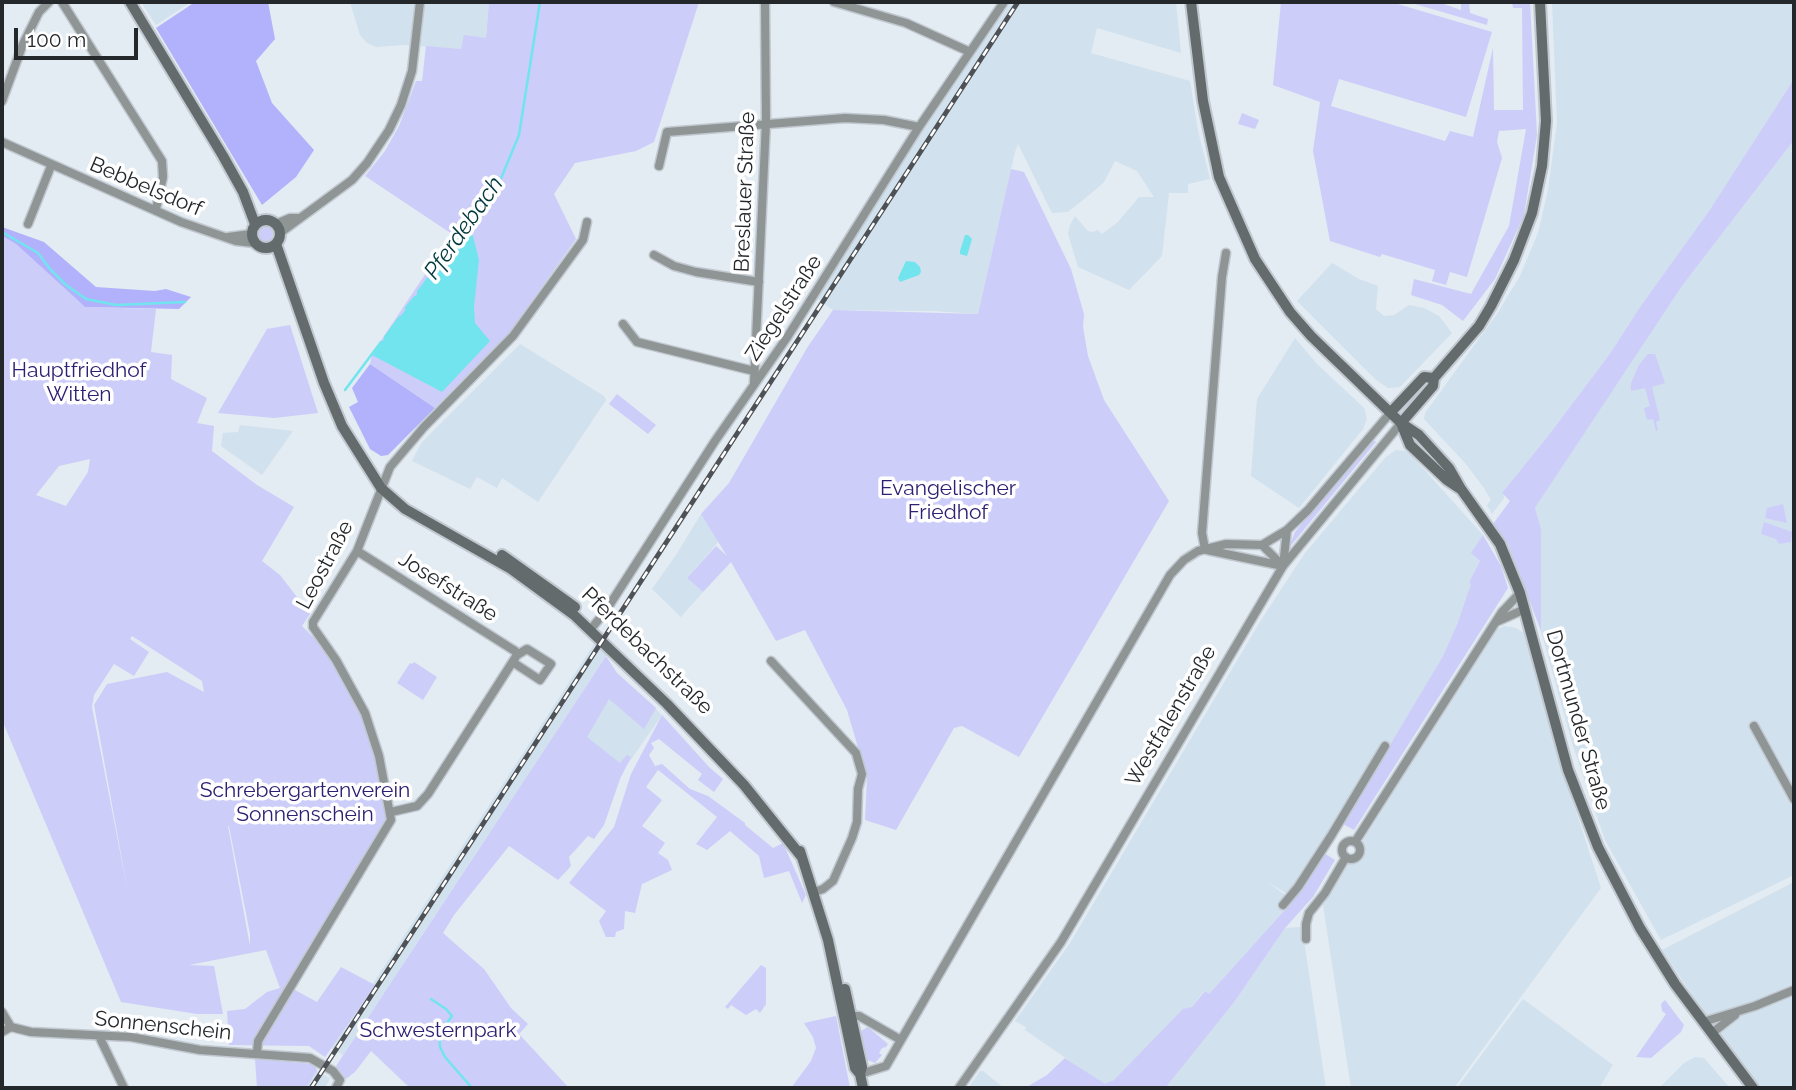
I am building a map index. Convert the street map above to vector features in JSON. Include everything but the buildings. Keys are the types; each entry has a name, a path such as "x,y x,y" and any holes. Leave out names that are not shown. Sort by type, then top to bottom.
{"main road":[{"path":"130,2 243,192 256,230 258,247 275,238"},
{"name":"Dortmunder Straße","path":"1191,2 1203,101 1219,177 1255,259 1290,312 1311,336 1391,412 1401,423 1410,444 1447,480 1461,489 1500,544 1525,609 1568,770 1598,847 1653,950 1753,1088"},
{"name":"Westfalenstraße","path":"1401,423 1479,326 1514,260 1532,213 1542,166 1546,121 1541,2"},
{"path":"256,230 275,238"},
{"name":"Pferdebachstraße","path":"275,238 285,275 342,426 381,488 395,502 425,521 454,529 515,563 593,628 671,698 760,792 794,834 828,940 855,1068 860,1074"},
{"name":"Westfalenstraße","path":"1391,412 1424,377 1434,379"},
{"name":"Pferdebachstraße","path":"828,940 838,963 851,1016 862,1067 860,1074"},
{"path":"860,1074 863,1088"}],"street":[{"path":"2,101 23,44 39,12 49,2"},
{"path":"62,2 162,160 163,177 156,209"},
{"path":"275,238 356,176 389,130 401,105 412,71 420,2"},
{"name":"Breslauer Straße","path":"754,383 766,122 765,2"},
{"path":"834,2 899,21 970,52"},
{"name":"Ziegelstraße","path":"593,628 817,292 919,127 1004,2"},
{"path":"659,166 667,132 698,131 766,122 845,118 884,120 919,127"},
{"name":"Bebbelsdorf","path":"2,142 181,222 236,241 256,230"},
{"path":"28,224 51,166"},
{"name":"Leostraße","path":"391,812 379,756 365,713 352,687 312,624 357,551 390,467 513,336 583,240 587,222"},
{"path":"1205,549 1202,533 1226,253"},
{"path":"654,255 674,266 696,272 759,282"},
{"path":"622,324 637,342 754,370"},
{"name":"Westfalenstraße","path":"1262,545 1287,530 1308,510 1391,412"},
{"name":"Westfalenstraße","path":"960,1088 1061,942 1283,566 1401,423"},
{"path":"1283,566 1287,530"},
{"path":"860,1074 886,1066 1170,575 1192,554 1226,544 1262,545 1283,566"},
{"path":"1205,549 1283,566"},
{"name":"Josefstraße","path":"357,551 515,651 515,659 428,794 417,806 391,812"},
{"path":"1355,842 1496,622 1520,593"},
{"name":"Dortmunder Straße","path":"1496,622 1525,609"},
{"path":"771,661 856,753 862,774 858,789 858,822 852,838 833,881 814,892"},
{"path":"1755,726 1794,799"},
{"path":"1283,905 1331,836 1385,746"},
{"path":"257,1052 258,1041 386,832 391,812"},
{"path":"1331,836 1344,845"},
{"path":"1355,842 1360,849 1358,855 1354,858 1346,857 1342,851 1344,845 1355,842"},
{"path":"1306,939 1309,913 1325,893 1346,857"},
{"path":"1703,1022 1794,990"},
{"path":"1712,1033 1740,1011"},
{"path":"2,1012 11,1027 2,1032"},
{"path":"851,1016 859,1016 901,1040"},
{"name":"Sonnenschein","path":"11,1027 31,1032 131,1038 200,1049 310,1058 334,1071 340,1080 336,1088"},
{"path":"99,1036 124,1088"}],"shaded area":[{"path":"141,2 191,2 156,25"},
{"path":"195,2 268,2 275,39 256,61 272,103 314,150 296,177 262,205 156,28"},
{"path":"350,2 489,2 486,38 461,49 402,45 376,47 367,43 360,35"},
{"path":"1007,2 1176,2 1181,53 1097,28 1091,53 1190,81 1198,131 1210,179 1188,184 1188,193 1169,193 1162,256 1129,290 1078,267 1068,234 1075,216 1088,231 1098,230 1102,234 1118,222 1139,197 1154,197 1137,171 1115,161 1104,182 1094,191 1068,212 1052,213 1018,144 978,314 833,310 816,298 930,117"},
{"path":"1552,2 1794,2 1794,79 1709,211 1609,355 1503,492 1504,498 1492,514 1487,505 1491,500 1484,488 1466,464 1424,419 1425,413 1497,314 1520,276 1538,233 1548,190 1557,123"},
{"path":"1794,140 1791,152 1794,152 1794,875 1661,940 1605,840 1572,743 1541,631 1541,530 1535,508 1682,286"},
{"path":"2,227 44,242 96,287 155,291 166,289 191,297 179,309 85,307 16,244 2,236"},
{"path":"465,229 473,236 479,260 475,323 490,341 442,392 372,355"},
{"path":"965,235 972,239 967,256 960,254"},
{"path":"906,261 915,262 921,272 900,282 898,278"},
{"path":"1332,263 1359,279 1378,286 1376,309 1384,316 1394,315 1409,305 1424,308 1439,316 1452,333 1400,387 1388,388 1375,379 1297,301"},
{"path":"1295,338 1317,364 1364,408 1367,419 1363,429 1299,508 1251,476 1257,399"},
{"path":"520,344 604,396 606,400 538,502 502,478 497,488 477,477 470,489 412,461 422,442"},
{"path":"370,364 435,408 388,455 381,456 370,449 349,407 358,402 352,388"},
{"path":"240,425 293,431 262,475 221,446 223,433 238,432"},
{"path":"1396,450 1411,455 1483,535 1472,553 1480,561 1469,582 1472,584 1443,656 1359,799 1353,795 1295,883 1286,893 1266,881 1293,901 1209,994 1204,991 1192,1007 1114,1080 1105,1085 1015,1021 1070,943 1261,620 1305,553 1386,457"},
{"path":"701,514 719,541 687,578 703,592 681,617 652,589"},
{"path":"1504,626 1524,633 1558,742 1568,787 1601,888 1454,1088 1351,1088 1323,905 1492,632"},
{"path":"598,638 609,651 343,1055 331,1048"},
{"path":"617,673 662,715 623,771 572,743"},
{"path":"1794,882 1794,1088 1761,1088 1707,1017 1662,950"},
{"path":"1302,927 1326,1088 1146,1088 1221,1018 1285,928"},
{"path":"1523,999 1613,1065 1599,1088 1457,1088"},
{"path":"1695,1057 1704,1058 1730,1088 1659,1088 1684,1063"},
{"path":"316,1070 330,1078 325,1088 305,1088"},
{"path":"980,1071 983,1071 1004,1088 968,1088"}],"green space":[{"path":"489,2 699,2 654,142 636,151 575,163 554,194 576,239 509,333 435,408 370,364 372,354 452,234 365,176 385,151 399,126 416,81 422,81 426,46 461,49 464,35 486,38"},
{"path":"1281,2 1391,2 1492,32 1466,117 1339,79 1331,106 1445,141 1450,131 1473,137 1493,48 1494,110 1523,110 1522,8 1513,8 1512,2 1530,2 1537,135 1524,215 1495,279 1463,321 1442,305 1411,295 1414,279 1471,294 1509,226 1526,129 1499,131 1497,142 1502,158 1467,277 1450,272 1446,285 1432,281 1435,270 1382,254 1380,257 1330,241 1313,151 1320,102 1273,85"},
{"path":"1408,2 1438,2 1461,10 1461,2 1469,2 1470,13 1488,19 1487,25"},
{"path":"1794,79 1794,140 1682,286 1535,508 1541,529 1541,631 1508,544 1493,524 1510,501 1502,493 1609,355 1709,211"},
{"path":"1242,113 1259,120 1255,129 1238,124"},
{"name":"Evangelischer Friedhof","path":"1011,169 1024,172 1071,269 1084,314 1083,327 1088,356 1104,400 1169,501 1019,757 962,726 954,728 896,830 865,820 867,778 847,710 805,630 776,641 731,562 703,592 687,578 716,546 727,556 701,514 729,483 807,348 833,310 978,314"},
{"path":"265,226 271,228 271,240 265,242 259,240 257,234 259,228"},
{"path":"2,236 16,244 85,307 156,309 151,352 172,355 171,379 207,398 197,423 214,426 212,451 257,485 294,507 262,561 280,575 310,614 302,626 322,646 350,692 364,722 377,763 386,823 288,983 317,1002 341,967 375,985 325,1057 309,1046 229,1045 227,1011 245,1009 267,992 280,988 266,950 189,965 214,966 223,1014 197,1014 121,1002 2,720","holes":["90,459 88,472 66,506 36,495 59,466","132,636 202,681 204,692 167,672 107,684 94,705 128,893 92,707 94,695 114,664 134,676 149,652 130,639","228,826 250,934 250,946"]},
{"path":"290,325 318,413 274,418 218,413 267,329"},
{"path":"1648,354 1655,354 1665,383 1652,387 1660,420 1656,422 1656,431 1653,419 1647,420 1644,408 1650,406 1645,388 1631,391 1631,383 1639,365"},
{"path":"617,394 656,425 648,434 609,404"},
{"path":"1371,438 1376,442 1288,549 1295,532"},
{"path":"1783,504 1787,523 1765,518 1767,508"},
{"path":"1764,522 1792,532 1791,542 1779,544 1776,539 1761,534"},
{"path":"1483,535 1501,566 1508,588 1354,830 1343,824 1443,656 1458,622 1471,584 1469,582 1480,561 1471,553"},
{"name":"Schwesternpark","path":"606,656 617,673 656,708 644,729 609,699 587,737 620,763 627,755 631,757 620,779 604,825 594,839 588,836 569,857 571,866 558,880 509,846 454,915 443,933 484,969 511,1008 528,1024 519,1034 569,1088 410,1088 371,1051 346,1079 336,1066"},
{"path":"414,662 437,677 423,700 397,683 410,663"},
{"path":"662,715 723,779 714,792 698,780 702,774 659,739 651,743 654,748 649,755 655,766 662,764 690,789 708,796 745,823 773,848 783,843 806,895 802,903 789,871 764,878 759,856 730,831 707,850 696,844 717,817 658,770 646,787 662,800 642,826 665,843 658,853 668,860 672,870 642,884 635,913 625,911 624,929 616,932 615,937 606,937 599,921 606,911 569,883 614,827 631,774"},
{"path":"1324,853 1335,860 1313,897 1285,928 1235,1001 1165,1088 1025,1088 1047,1075 1065,1058 1105,1084 1114,1080 1183,1009 1192,1007 1205,991 1209,994 1293,901"},
{"path":"761,965 766,968 766,1004 760,1013 756,1009 746,1015 731,1005 728,1009 725,1007"},
{"path":"1665,1000 1684,1025 1681,1032 1651,1058 1636,1057 1666,1014 1662,1011 1661,1004"},
{"path":"836,1016 850,1088 791,1088 811,1061 816,1048 804,1023"},
{"path":"868,1027 888,1044 882,1048 879,1053 882,1055 875,1063 867,1060 862,1038 861,1031"},
{"path":"255,1059 314,1064 317,1070 306,1088 257,1088"}],"waterway":[{"name":"Pferdebach","path":"439,263 497,188 519,135 540,2"},
{"path":"2,232 38,253 66,285 86,299 116,305 185,302"},
{"name":"Pferdebach","path":"418,292 433,272"},
{"name":"Pferdebach","path":"406,308 415,297"},
{"name":"Pferdebach","path":"385,337 400,317"},
{"name":"Pferdebach","path":"345,390 381,342"},
{"path":"431,999 452,1016 439,1034 440,1047 445,1057 472,1088"}],"railway":[{"path":"311,1088 1018,2"}],"park label":[{"name":"Hauptfriedhof Witten","path":"79,383"},
{"name":"Schrebergartenverein Sonnenschein","path":"305,803"}]}
